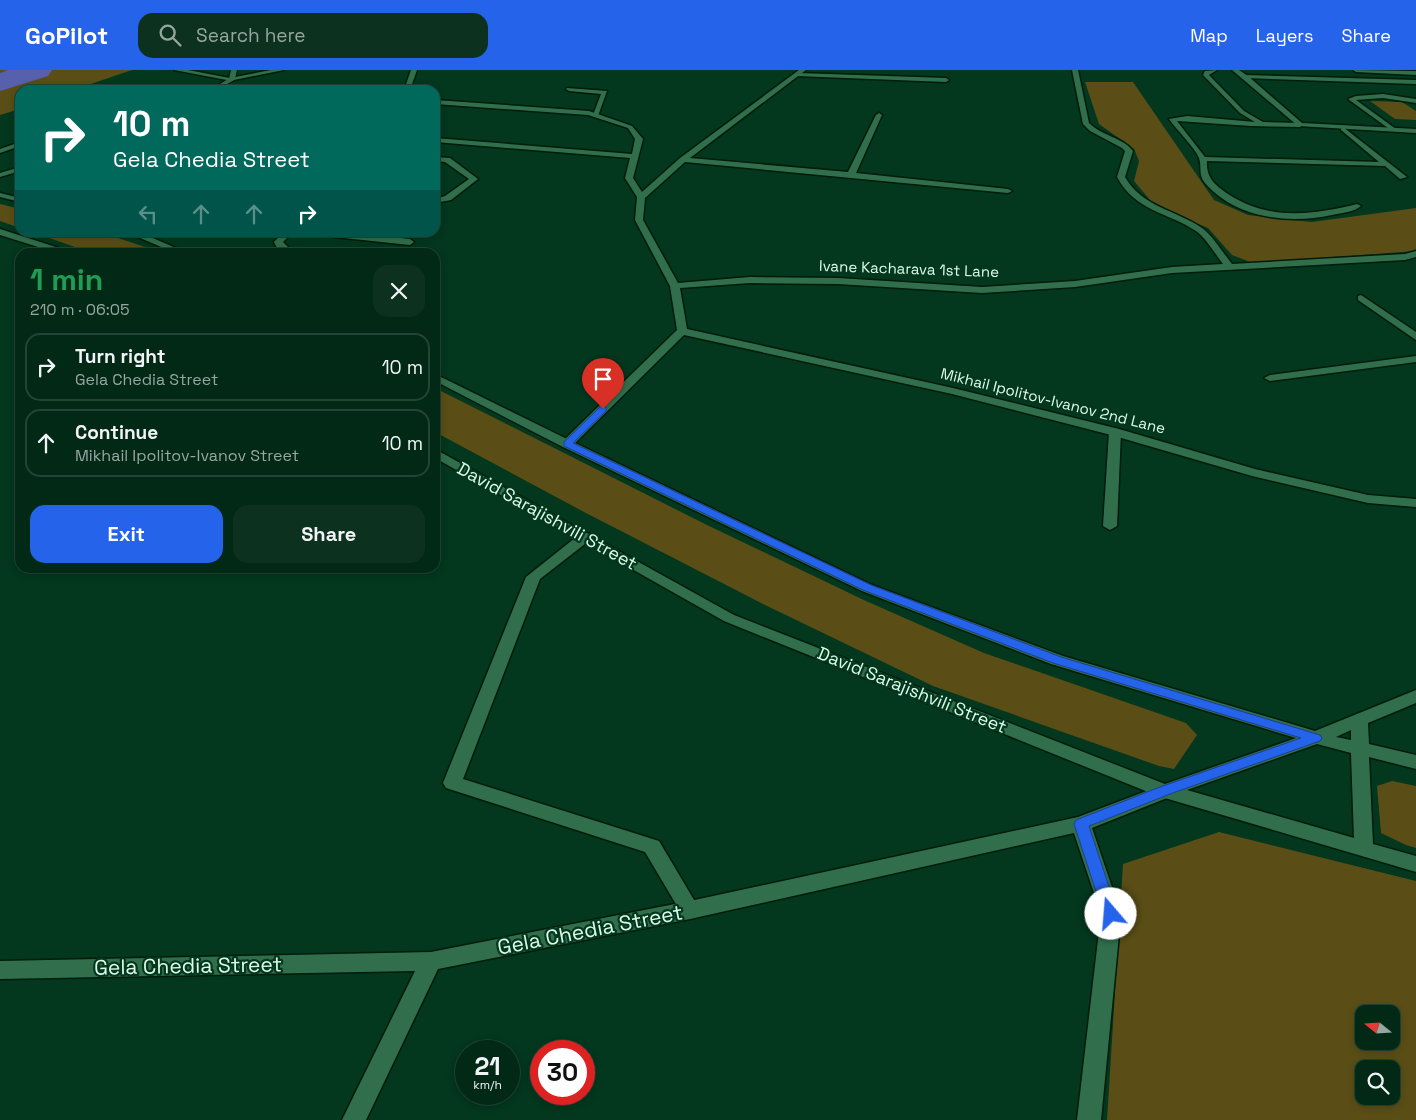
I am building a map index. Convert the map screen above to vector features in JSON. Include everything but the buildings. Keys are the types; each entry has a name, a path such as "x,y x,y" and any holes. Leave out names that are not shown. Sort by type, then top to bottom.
{"street":[{"path":"177,70 232,79"},
{"path":"232,79 234,70"},
{"path":"221,85 232,79 281,70"},
{"path":"409,85 414,70"},
{"path":"1075,70 1086,124 1092,130 1125,146 1129,151 1121,177 1127,188 1150,207 1200,230 1231,268"},
{"path":"1214,70 1207,72 1206,75 1242,112 1254,120 1266,123"},
{"path":"1234,70 1246,77 1300,125"},
{"path":"1356,70 1416,73"},
{"path":"641,197 682,160 800,73 946,80"},
{"path":"1246,77 1416,82"},
{"path":"569,89 605,92 596,115"},
{"path":"1394,130 1351,99 1368,97 1406,98 1416,101"},
{"path":"440,102 589,113 630,127 639,139 629,178 641,197 639,220 675,286 682,331 567,444"},
{"path":"851,175 879,115"},
{"path":"1357,206 1337,213 1306,216 1275,216 1248,210 1226,197 1207,182 1202,173 1203,159 1172,119 1187,118 1343,129 1416,131"},
{"path":"1343,129 1404,177"},
{"path":"440,140 634,156"},
{"path":"0,151 15,146"},
{"path":"440,159 447,160 474,179 448,198 440,200"},
{"path":"1203,159 1386,164"},
{"path":"682,160 851,175 1008,192"},
{"path":"0,176 15,170"},
{"path":"0,195 15,199"},
{"path":"0,232 15,237"},
{"path":"16,237 50,248"},
{"path":"142,237 170,248"},
{"path":"280,248 278,242 284,237"},
{"path":"362,237 410,242"},
{"name":"Ivane Kacharava 1st Lane","path":"675,286 750,280 838,281 982,290 1075,284 1172,270 1405,257 1416,254"},
{"path":"1360,298 1416,337"},
{"name":"Mikhail Ipolitov-Ivanov 2nd Lane","path":"682,331 952,392 1115,432 1252,472 1368,499 1416,503"},
{"path":"1270,378 1416,359"},
{"path":"440,380 567,444 867,588 1057,660 1316,738 1416,762"},
{"path":"1110,526 1115,432"},
{"name":"David Sarajishvili Street","path":"440,456 730,618 1165,790 1416,864"},
{"path":"585,537 533,577 452,783 652,846 690,910"},
{"name":"Gela Chedia Street","path":"0,970 431,961 690,910 1081,824 1165,790 1316,738 1416,696"},
{"path":"1359,720 1364,849"},
{"path":"1081,824 1111,914 1089,1120"},
{"path":"354,1120 431,961"}],"shaded area":[{"path":"0,70 132,70 88,85 15,85 15,110 0,115"},
{"path":"1085,82 1133,82 1214,200 1248,215 1312,222 1416,208 1416,251 1253,263 1232,255 1208,228 1155,206 1134,181 1139,161 1134,149 1099,124"},
{"path":"1370,101 1402,102 1416,111 1416,120 1395,119"},
{"path":"0,204 15,208 15,226 0,221"},
{"path":"46,237 115,237 148,248 78,248"},
{"path":"440,391 705,524 866,601 984,653 1186,723 1197,735 1174,769 1159,766 933,686 765,605 584,512 440,435"},
{"path":"1392,781 1416,786 1416,848 1381,833 1377,786"},
{"path":"1219,832 1416,881 1416,1120 1107,1120 1123,864"}],"waterway":[{"path":"0,82 38,70"}],"route":[{"path":"603,409 567,444 867,588 1057,660 1316,738 1165,790 1081,824 1111,914"}]}
